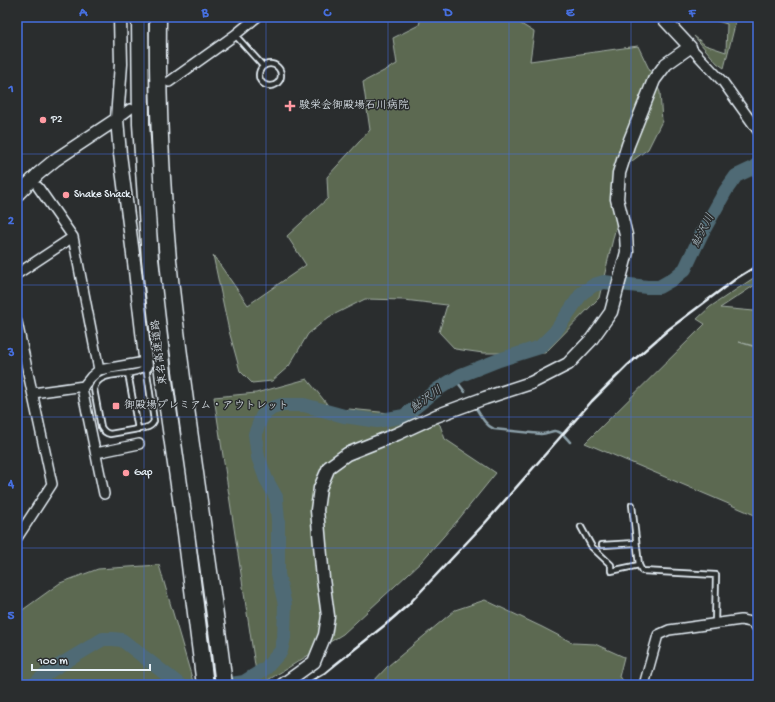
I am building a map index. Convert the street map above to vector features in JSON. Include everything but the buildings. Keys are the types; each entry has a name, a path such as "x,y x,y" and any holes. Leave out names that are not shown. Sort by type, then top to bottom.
{"highway":[{"name":"東名高速道路","path":"140,17 141,124 150,259 164,381 206,685"},
{"name":"東名高速道路","path":"158,17 159,122 168,261 183,386 224,685"},
{"path":"200,634 202,685"}],"street":[{"path":"104,494 82,388 90,377 99,370 143,365 134,262 117,119 121,64 120,17"},
{"path":"169,82 235,35 257,17"},
{"path":"667,19 690,47 723,82 758,131"},
{"path":"282,685 314,662 325,635 328,616 317,510 320,488 329,467 347,454 397,434 436,416 531,383 568,364 590,340 611,312 627,252 626,235 617,199 619,173 628,145 654,80 666,64 690,47"},
{"path":"17,195 38,174 55,160 130,109"},
{"path":"38,187 73,237 99,370"},
{"path":"17,274 73,237"},
{"path":"17,322 52,484 17,538"},
{"path":"33,393 84,386"},
{"path":"96,453 139,444"},
{"path":"644,685 658,635 669,630 741,620 751,622 758,628"}],"lane":[{"path":"235,35 263,66"},
{"path":"270,64 277,66 281,76 276,85 268,86 262,83 259,72 263,66 270,64"},
{"path":"143,365 154,421 149,427 110,434 103,431 94,389 96,382 104,377 141,370 143,365"},
{"path":"128,373 138,429"},
{"path":"632,505 639,565 642,571 716,576 715,624"},
{"path":"581,527 592,547 611,565 611,571 639,565"},
{"path":"602,545 636,544"}],"green space":[{"path":"421,17 510,17 534,32 530,61 638,46 660,92 662,121 648,149 620,170 617,222 599,298 545,353 483,353 455,349 439,332 447,305 404,300 365,299 329,317 308,334 289,366 272,381 252,383 240,371 229,331 213,255 248,305 306,265 287,236 328,198 327,177 370,130 363,82 397,64 393,38 419,25"},
{"path":"704,17 737,17 724,68 717,63 694,36 705,45 726,52 727,24"},
{"path":"758,275 758,283 720,308 754,311 758,313 758,347 739,342 758,348 757,516 585,443 705,324 697,319 710,307"},
{"path":"307,379 335,414 349,409 431,417 440,425 445,439 496,473 458,520 421,562 343,634 258,685 214,397 256,393"},
{"path":"159,565 194,685 17,685 17,614 60,583 98,569"},
{"path":"485,600 573,643 595,644 624,657 619,677 629,685 370,685 388,666 455,610"}],"waterway":[{"name":"鮎沢川","path":"225,685 244,682 266,668 281,651 284,638 285,605 278,574 278,521 276,497 266,479 258,457 255,434 262,416 272,408 282,405 304,405 344,416 377,421 404,416 438,389 461,375 499,360 540,347 555,332 582,293 594,285 604,282 659,287 673,279 685,269 702,233 726,190 736,176 758,164"},
{"path":"455,379 465,392"},
{"path":"476,408 486,423 494,429 541,434 557,431 570,442"},
{"name":"鮎沢川","path":"33,685 50,671 103,639 122,640 180,685"}],"railway":[{"path":"304,685 325,673 408,605 485,523 592,401 628,365 669,329 737,278 758,265"}],"place":[{"name":"駿栄会御殿場石川病院","path":"290,106"},
{"name":"P2","path":"43,120"},
{"name":"Shake Shack","path":"66,195"},
{"name":"御殿場プレミアム・アウトレット","path":"116,406"},
{"name":"Gap","path":"126,473"}]}
